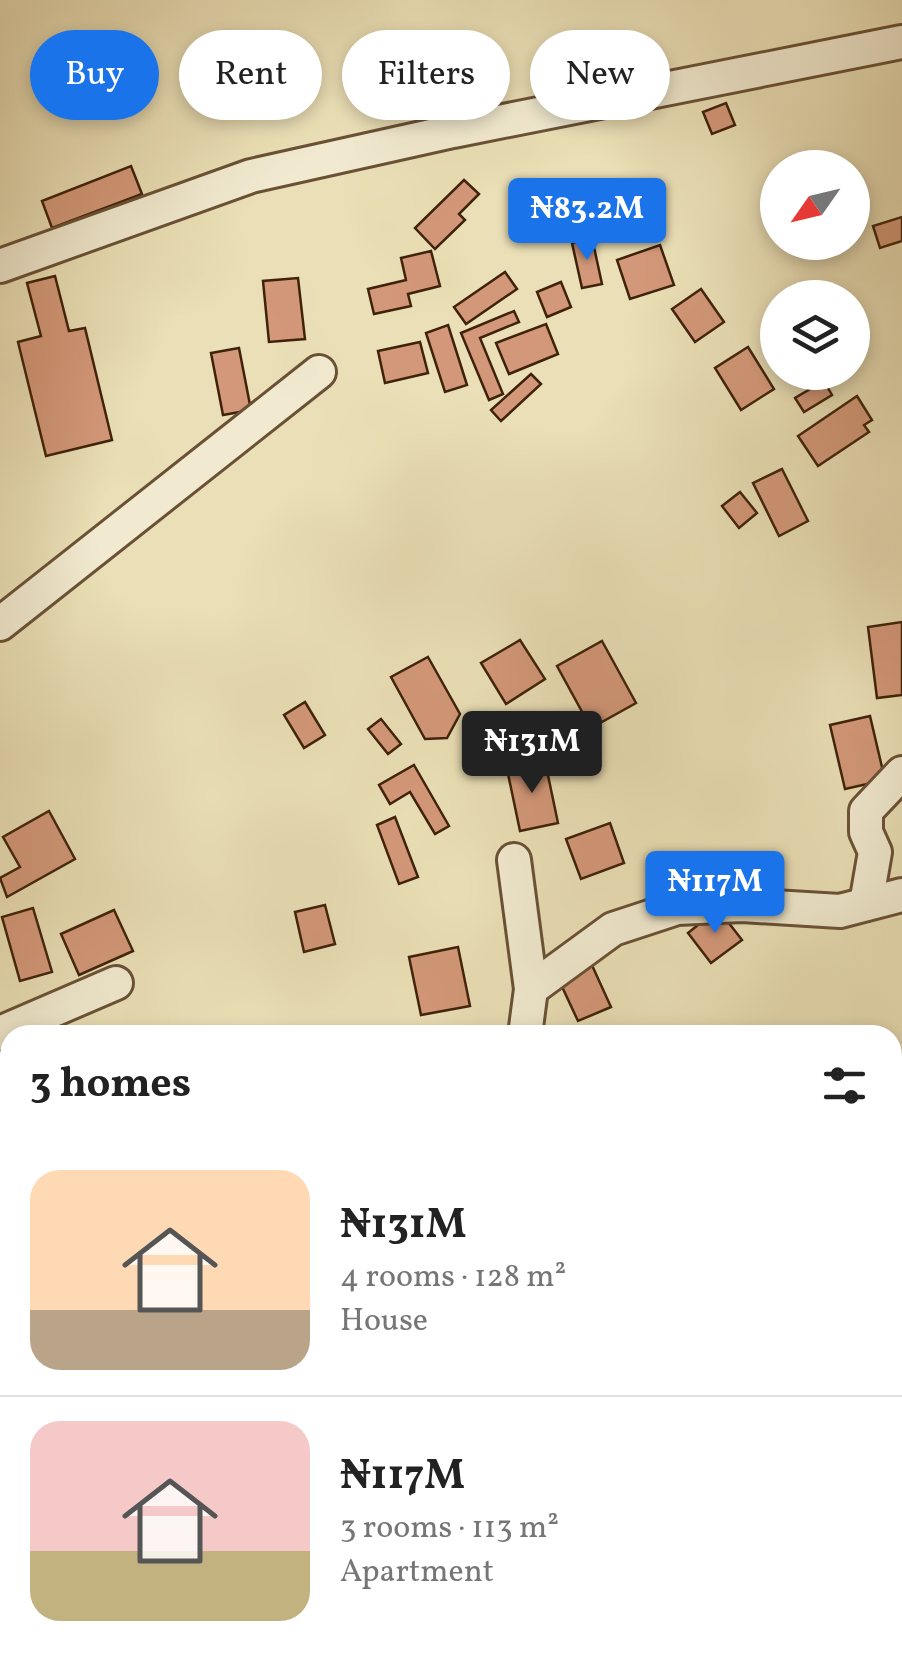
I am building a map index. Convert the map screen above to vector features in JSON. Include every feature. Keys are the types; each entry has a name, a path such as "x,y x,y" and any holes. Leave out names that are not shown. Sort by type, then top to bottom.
{"street":[{"path":"0,266 251,176 453,131 902,42"},
{"path":"0,624 319,372"},
{"path":"866,904 875,852 866,832 866,811 902,774"},
{"path":"514,860 531,989 526,1025"},
{"path":"531,989 613,929 677,908 742,905 840,911 902,894"},
{"path":"19,1025 116,983"}],"building":[{"path":"726,103 735,125 712,134 703,112"},
{"path":"131,166 142,194 52,228 42,201"},
{"path":"464,180 479,194 459,214 465,220 435,249 415,228"},
{"path":"902,217 902,241 880,248 873,226"},
{"path":"592,238 602,284 582,288 572,243"},
{"path":"660,245 674,285 630,299 617,260"},
{"path":"431,251 440,286 408,294 411,306 374,314 368,289 406,280 401,258"},
{"path":"505,272 517,289 466,324 454,307"},
{"path":"55,276 69,331 85,328 112,440 46,456 18,342 41,336 27,283"},
{"path":"298,278 305,339 269,342 263,281"},
{"path":"561,282 571,307 547,317 537,292"},
{"path":"701,289 724,322 695,342 672,309"},
{"path":"514,311 519,322 480,338 503,394 489,400 461,333"},
{"path":"546,324 558,354 509,374 496,343"},
{"path":"448,325 467,385 445,392 426,333"},
{"path":"420,342 428,373 385,383 378,351"},
{"path":"748,347 760,366 760,390 772,390 741,410 715,368"},
{"path":"239,348 251,410 223,415 211,353"},
{"path":"531,374 541,384 501,421 491,410"},
{"path":"809,390 829,390 832,395 804,412 795,398"},
{"path":"857,396 872,420 864,425 869,432 818,466 798,436"},
{"path":"782,469 808,521 779,536 753,483"},
{"path":"740,492 757,513 739,528 722,506"},
{"path":"902,622 902,695 877,698 868,627"},
{"path":"520,640 545,679 506,704 481,663"},
{"path":"602,641 636,703 591,728 557,666"},
{"path":"428,657 460,714 447,738 425,739 391,677"},
{"path":"305,702 325,735 304,748 284,715"},
{"path":"870,716 885,780 845,789 830,725"},
{"path":"381,719 401,744 388,754 368,729"},
{"path":"545,761 558,823 520,831 507,769"},
{"path":"414,765 449,826 435,834 410,792 390,804 379,785"},
{"path":"49,811 75,859 7,897 0,878 20,867 3,837"},
{"path":"395,817 418,877 399,884 377,825"},
{"path":"610,823 624,863 581,879 566,839"},
{"path":"325,905 335,944 304,952 295,912"},
{"path":"33,908 52,972 20,981 2,917"},
{"path":"718,909 742,940 711,963 688,933"},
{"path":"114,910 133,951 79,975 61,934"},
{"path":"458,947 470,1006 421,1015 409,957"},
{"path":"591,963 611,1007 578,1021 558,978"}]}
